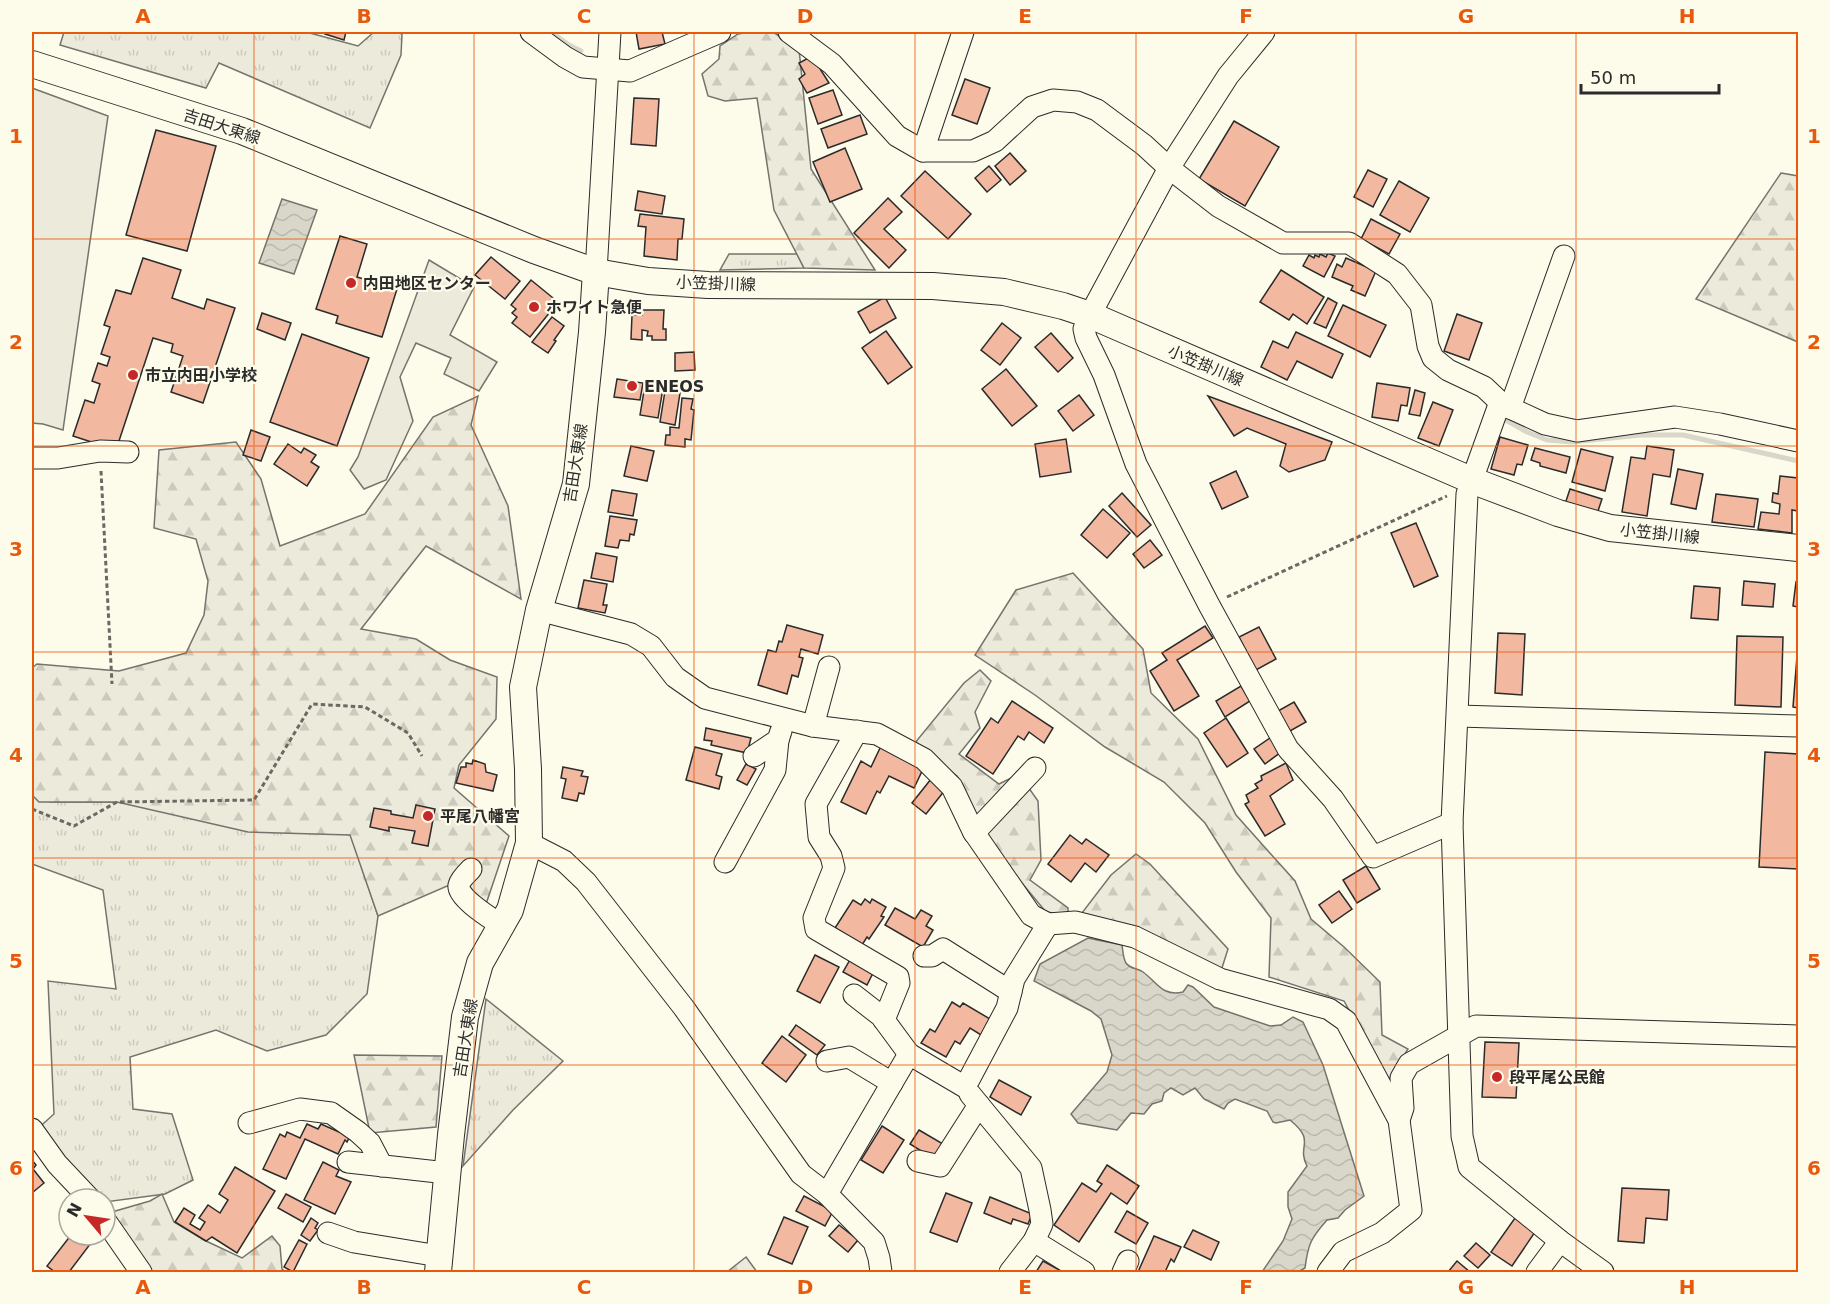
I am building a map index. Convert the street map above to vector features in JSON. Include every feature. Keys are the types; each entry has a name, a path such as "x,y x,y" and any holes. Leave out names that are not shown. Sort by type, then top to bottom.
{"main road":[{"name":"吉田大東線","path":"32,64 242,131 534,250 596,272 576,484 539,610 523,687 528,769 529,843 510,910 480,963 465,1017 439,1264"},
{"name":"小笠掛川線","path":"596,272 648,281 708,285 933,286 1004,292 1090,315 1469,487 1610,528 1798,548"}],"street":[{"path":"531,32 583,67 630,71 720,32"},
{"path":"596,272 610,32"},
{"path":"789,32 832,64 897,136 923,151 973,151 995,141 1032,108 1053,100 1077,102 1097,110 1218,206 1283,243 1349,243 1397,274 1421,305 1428,346 1433,358 1448,370 1485,387 1505,405 1545,424 1577,431 1675,417 1798,441"},
{"path":"923,151 963,32"},
{"path":"1264,32 1228,76 1169,168 1090,315 1084,329 1086,338 1104,375 1136,464 1209,605 1288,749 1333,799 1373,857 1452,823"},
{"path":"1564,256 1505,405 1469,487 1452,823 1460,1036 1459,1067 1462,1136 1469,1167 1603,1272"},
{"path":"32,458 58,458 99,451 128,452"},
{"path":"539,610 631,634 651,646 675,677 705,698 813,726 877,734 924,759 952,788 974,832 1031,915 1048,924 1075,922 1135,937 1220,979 1329,1009 1346,1021 1399,1120 1411,1210 1382,1233 1343,1252 1328,1272"},
{"path":"813,726 829,667"},
{"path":"1458,716 1798,726"},
{"path":"725,862 775,770 778,740 785,719"},
{"path":"857,731 816,804 819,837 831,856 834,868 814,918 814,924 816,929 898,977 899,983 885,1020"},
{"path":"754,756 778,740"},
{"path":"974,832 1035,768"},
{"path":"529,843 564,861 586,882 684,1008 801,1174 827,1194 873,1242 881,1272"},
{"path":"471,869 459,885 459,890 463,897 501,926"},
{"path":"965,1087 1007,1008 1014,979 1048,924"},
{"path":"924,956 932,956 943,949 1011,992"},
{"path":"854,995 885,1020 909,1054 965,1087 1031,1168 1042,1224 1034,1241 1010,1272"},
{"path":"1399,1120 1403,1108 1401,1078 1409,1064 1476,1026 1798,1036"},
{"path":"827,1194 909,1054"},
{"path":"827,1061 849,1057 892,1083"},
{"path":"918,1161 940,1166 979,1105"},
{"path":"249,1123 300,1109 332,1113 370,1143 382,1166"},
{"path":"32,1129 57,1164 79,1187"},
{"path":"348,1162 447,1173"},
{"path":"328,1233 439,1264"},
{"path":"117,1237 141,1272"},
{"path":"1537,1272 1560,1240"},
{"path":"1034,1241 1084,1272"}],"path":[{"path":"99,451 112,684"},
{"path":"1209,605 1469,487"},
{"path":"32,809 74,826 117,802 254,800 312,704 365,706 408,733 422,756"}],"green space":[{"path":"64,32 306,32 358,46 374,32 402,34 401,55 370,128 219,63 206,88 60,45"},
{"path":"773,32 799,49 811,169 875,270 804,268 774,210 757,98 725,101 708,96 702,74 719,59 720,46 738,34"},
{"path":"32,88 108,116 63,430 32,423"},
{"path":"1781,173 1798,176 1798,342 1696,299"},
{"path":"729,254 797,254 804,268 720,270"},
{"path":"478,396 471,425 508,506 521,599 426,546 361,629 416,639 450,660 497,677 496,719 459,765 454,788 509,836 485,907 459,890 447,886 378,916 350,835 248,832 117,802 39,802 32,795 32,668 37,664 119,671 186,653 204,615 208,581 196,539 154,528 159,450 236,442 261,479 280,546 365,514 433,417"},
{"path":"1073,573 1143,649 1151,693 1198,739 1236,815 1295,881 1311,919 1380,982 1382,1035 1408,1049 1388,1081 1344,1001 1269,977 1271,918 1236,872 1205,823 1164,782 1105,747 1035,695 975,655 1016,590"},
{"path":"980,670 991,681 975,712 980,728 959,754 999,784 1019,774 1038,801 1041,860 1030,880 1068,908 1068,915 1046,912 984,833 957,776 914,744 964,683"},
{"path":"32,786 50,802 117,802 351,835 378,916 367,994 326,1035 267,1051 216,1030 130,1057 133,1109 172,1114 193,1180 165,1194 117,1200 117,1187 80,1187 34,1132 54,1114 48,981 116,989 103,890 32,864"},
{"path":"1136,854 1150,864 1228,949 1221,971 1075,922 1111,875"},
{"path":"486,999 563,1061 513,1110 463,1166"},
{"path":"354,1055 442,1056 436,1127 370,1133"},
{"path":"162,1194 174,1222 206,1241 242,1258 272,1236 280,1246 282,1269 286,1272 144,1272 117,1232 117,1211 150,1201"},
{"path":"746,1257 757,1272 727,1272"}],"shaded area":[{"path":"429,260 474,287 450,335 497,362 479,391 444,374 451,358 416,343 400,377 413,421 386,480 364,489 350,470 358,457"}],"water":[{"path":"282,199 317,210 294,274 259,263"},
{"path":"1088,938 1122,945 1126,963 1143,972 1165,991 1183,992 1188,985 1214,1007 1270,1026 1281,1025 1293,1017 1303,1022 1323,1065 1364,1196 1338,1218 1327,1220 1322,1226 1311,1242 1305,1268 1298,1272 1262,1272 1283,1241 1292,1219 1288,1207 1288,1192 1307,1166 1304,1159 1304,1139 1298,1127 1290,1120 1273,1122 1267,1111 1235,1099 1224,1109 1204,1099 1195,1088 1183,1095 1171,1088 1164,1093 1162,1101 1152,1104 1144,1114 1131,1113 1117,1130 1078,1123 1071,1114 1107,1072 1112,1055 1101,1019 1091,1011 1034,981 1040,964"}],"building":[{"path":"326,32 346,32 344,40 325,34"},
{"path":"636,32 662,32 665,44 639,49"},
{"path":"812,56 829,83 807,93 799,79 805,74 799,63"},
{"path":"965,79 990,88 977,124 952,115"},
{"path":"833,90 842,115 818,124 809,98"},
{"path":"634,98 659,99 656,146 631,144"},
{"path":"860,115 867,134 828,148 821,129"},
{"path":"1234,121 1279,147 1245,206 1199,179"},
{"path":"156,130 216,146 187,251 126,235"},
{"path":"845,148 862,189 830,202 813,162"},
{"path":"1010,153 1026,171 1010,185 995,166"},
{"path":"989,166 1001,180 987,192 975,178"},
{"path":"1368,170 1387,179 1373,207 1354,197"},
{"path":"925,171 971,214 948,239 901,196"},
{"path":"1399,181 1429,198 1410,232 1380,215"},
{"path":"638,191 665,196 662,214 635,210"},
{"path":"888,198 902,212 884,229 906,250 889,268 854,233"},
{"path":"640,214 684,219 682,239 678,239 677,260 644,256 646,227 638,226"},
{"path":"1371,219 1400,234 1389,254 1361,239"},
{"name":"内田地区センター","path":"340,236 367,244 357,277 397,289 382,337 336,323 338,316 316,309"},
{"path":"1328,253 1335,256 1324,277 1303,266 1309,255 1314,258 1315,255 1319,257 1320,254 1326,257"},
{"path":"491,257 520,281 505,299 475,275"},
{"path":"143,258 181,270 172,298 204,309 207,299 235,308 203,403 171,392 183,356 171,352 173,344 153,338 116,450 73,436 85,400 94,403 100,384 92,381 98,363 107,366 110,357 101,354 110,327 104,325 116,290 131,294"},
{"path":"1346,258 1376,271 1365,296 1351,290 1353,286 1332,277 1337,264 1342,267"},
{"path":"1281,270 1324,297 1307,324 1293,314 1289,320 1260,302"},
{"name":"ホワイト急便","path":"531,280 558,302 530,337 512,323 517,317 512,313 516,309 511,305"},
{"path":"885,297 896,318 870,333 858,312"},
{"path":"1328,298 1337,303 1326,328 1314,323"},
{"path":"1343,305 1386,325 1370,357 1328,336"},
{"path":"642,310 664,310 663,329 666,329 666,340 652,340 652,336 647,336 648,331 642,330 642,340 631,339 632,315 642,315"},
{"path":"262,313 291,323 285,340 257,329"},
{"path":"1457,314 1482,323 1469,360 1444,351"},
{"path":"552,317 564,326 548,353 532,342"},
{"path":"1002,323 1021,338 1000,365 981,350"},
{"path":"886,331 912,367 888,384 862,348"},
{"path":"1296,332 1343,354 1332,378 1297,361 1287,380 1261,367 1273,341 1288,348"},
{"path":"1051,333 1073,358 1058,372 1035,347"},
{"path":"302,334 369,358 337,446 270,422"},
{"path":"694,352 695,370 675,371 675,353"},
{"path":"1006,369 1037,406 1012,426 982,389"},
{"path":"617,379 643,383 640,400 614,397"},
{"path":"1377,383 1410,388 1407,406 1401,405 1398,421 1372,417"},
{"path":"645,385 663,388 658,418 640,415"},
{"path":"1415,390 1425,393 1420,416 1409,414"},
{"path":"665,391 680,393 675,425 660,422"},
{"path":"1079,395 1094,415 1073,431 1058,411"},
{"path":"1208,396 1332,442 1325,460 1289,472 1280,466 1286,444 1247,428 1234,436"},
{"path":"682,398 693,399 691,440 685,439 685,447 665,445 666,435 670,435 670,427 679,428"},
{"path":"1433,402 1453,410 1439,446 1418,438"},
{"path":"251,430 270,437 261,461 243,455"},
{"path":"1500,437 1528,445 1522,465 1517,464 1514,475 1491,469"},
{"path":"1066,439 1071,472 1040,477 1035,444"},
{"path":"288,444 301,453 304,448 316,455 311,462 319,467 307,486 274,464"},
{"path":"631,446 654,451 647,481 624,476"},
{"path":"1647,446 1674,450 1670,477 1653,474 1647,516 1622,512 1631,457 1645,459"},
{"path":"1535,448 1570,457 1566,473 1540,466 1540,463 1531,460"},
{"path":"1581,449 1613,457 1605,491 1572,482"},
{"path":"1678,469 1703,474 1696,509 1671,504"},
{"path":"1236,471 1248,497 1222,509 1210,483"},
{"path":"1780,476 1798,478 1798,511 1792,510 1792,533 1758,529 1761,512 1779,514 1780,504 1772,502 1773,493 1778,494"},
{"path":"1570,489 1602,499 1597,514 1565,504"},
{"path":"612,490 637,494 633,516 608,512"},
{"path":"1122,493 1151,525 1137,537 1109,506"},
{"path":"1716,494 1758,499 1754,527 1712,522"},
{"path":"1103,509 1130,533 1107,558 1081,535"},
{"path":"610,516 637,520 634,535 630,534 629,541 620,540 618,548 605,546"},
{"path":"1416,523 1438,576 1414,587 1391,533"},
{"path":"1150,540 1162,555 1144,568 1133,554"},
{"path":"596,553 617,557 613,582 591,578"},
{"path":"584,580 607,584 603,605 607,605 605,613 578,608"},
{"path":"1744,581 1775,584 1773,607 1742,605"},
{"path":"1796,582 1798,583 1798,607 1793,606"},
{"path":"1694,586 1720,588 1718,620 1691,618"},
{"path":"787,625 823,635 818,654 801,649 799,657 803,658 798,677 792,675 787,694 758,685 768,650 776,652"},
{"path":"1205,626 1213,638 1177,660 1199,696 1174,711 1150,671 1167,660 1162,653"},
{"path":"1259,627 1276,659 1256,670 1239,637"},
{"path":"1498,633 1525,634 1522,695 1495,693"},
{"path":"1737,636 1783,637 1781,707 1735,705"},
{"path":"1798,643 1798,708 1793,707"},
{"path":"1241,686 1250,701 1225,717 1216,701"},
{"path":"1012,701 1053,728 1044,743 1029,732 1024,740 1018,736 993,774 966,756 991,718 998,723"},
{"path":"1294,702 1306,722 1290,731 1278,711"},
{"path":"1226,718 1248,753 1227,767 1204,733"},
{"path":"706,728 751,738 747,753 711,745 712,741 704,740"},
{"path":"1270,738 1281,752 1265,764 1254,749"},
{"path":"881,746 924,767 914,788 889,776 880,793 877,791 866,814 841,802 861,761 871,767"},
{"path":"695,747 722,754 716,775 722,777 719,789 686,780"},
{"path":"1765,752 1798,754 1798,869 1759,867"},
{"path":"473,760 485,764 486,772 497,775 493,791 456,783 461,767 466,767 466,763 472,764"},
{"path":"1286,763 1293,780 1270,796 1285,824 1265,836 1245,804 1249,802 1246,795 1258,788 1255,784 1262,780 1261,776"},
{"path":"746,764 756,769 747,785 737,780"},
{"path":"563,767 583,771 581,776 588,777 584,794 579,793 577,801 562,798 566,779 561,778"},
{"path":"931,779 945,790 926,814 912,803"},
{"path":"416,805 435,809 428,846 412,843 415,831 389,827 389,831 370,827 374,808 413,818"},
{"path":"1070,835 1082,844 1086,839 1109,855 1096,872 1085,863 1071,882 1048,864"},
{"path":"1366,866 1380,889 1357,903 1343,880"},
{"path":"1339,891 1352,909 1332,923 1319,905"},
{"path":"865,899 870,903 872,899 886,907 881,916 884,917 862,945 835,928 853,900 861,905"},
{"path":"895,908 915,919 921,910 932,916 926,926 933,930 923,947 885,925"},
{"path":"815,955 839,967 820,1003 797,991"},
{"path":"851,958 874,971 867,985 843,972"},
{"path":"952,1002 960,1007 963,1003 990,1019 981,1035 970,1028 960,1044 955,1041 946,1057 921,1043 930,1029 935,1032"},
{"path":"796,1025 825,1045 817,1055 789,1035"},
{"path":"782,1036 806,1055 786,1082 762,1063"},
{"path":"1485,1042 1519,1043 1516,1098 1482,1097"},
{"path":"999,1080 1031,1097 1021,1115 990,1097"},
{"path":"307,1124 318,1129 321,1124 339,1132 341,1127 352,1132 338,1154 305,1139 286,1179 263,1169 280,1134 285,1137 287,1132 300,1138"},
{"path":"882,1126 904,1140 883,1173 861,1160"},
{"path":"919,1130 943,1144 934,1159 910,1144"},
{"path":"32,1160 36,1165 33,1169 44,1183 32,1193"},
{"path":"323,1162 339,1170 336,1176 351,1182 335,1214 304,1200"},
{"path":"1107,1165 1139,1186 1127,1204 1111,1193 1079,1242 1054,1225 1082,1183 1096,1192 1102,1184 1097,1181"},
{"path":"235,1167 275,1191 237,1253 212,1237 206,1241 175,1222 184,1208 195,1215 190,1224 200,1230 205,1222 199,1218 208,1205 220,1213 228,1200 219,1194"},
{"path":"1622,1188 1669,1190 1667,1220 1646,1218 1644,1243 1618,1241"},
{"path":"946,1193 972,1203 957,1242 930,1232"},
{"path":"286,1194 311,1207 303,1222 278,1208"},
{"path":"804,1196 833,1211 825,1226 796,1211"},
{"path":"990,1197 1032,1214 1028,1224 1013,1219 1011,1224 984,1213"},
{"path":"1127,1211 1148,1223 1136,1244 1115,1232"},
{"path":"784,1217 808,1227 792,1264 768,1254"},
{"path":"311,1218 318,1223 315,1228 318,1230 310,1241 301,1235"},
{"path":"1515,1218 1535,1232 1512,1266 1491,1252"},
{"path":"839,1225 858,1240 848,1252 829,1236"},
{"path":"1193,1230 1219,1242 1211,1260 1184,1247"},
{"path":"1154,1236 1181,1247 1174,1262 1171,1259 1165,1272 1138,1272"},
{"path":"299,1240 307,1244 293,1272 284,1267"},
{"path":"1476,1243 1490,1255 1478,1268 1464,1256"},
{"path":"62,1247 88,1247 69,1272 55,1272 47,1266"},
{"path":"1043,1261 1063,1272 1036,1272"},
{"path":"1457,1261 1470,1272 1448,1272"}],"waterway":[{"path":"551,32 581,51"},
{"path":"1504,419 1547,440 1572,442 1641,435 1683,435 1798,461"}],"place":[{"name":"内田地区センター","path":"351,283"},
{"name":"ホワイト急便","path":"534,307"},
{"name":"市立内田小学校","path":"133,375"},
{"name":"ENEOS","path":"632,386"},
{"name":"平尾八幡宮","path":"428,816"},
{"name":"段平尾公民館","path":"1497,1077"}]}
